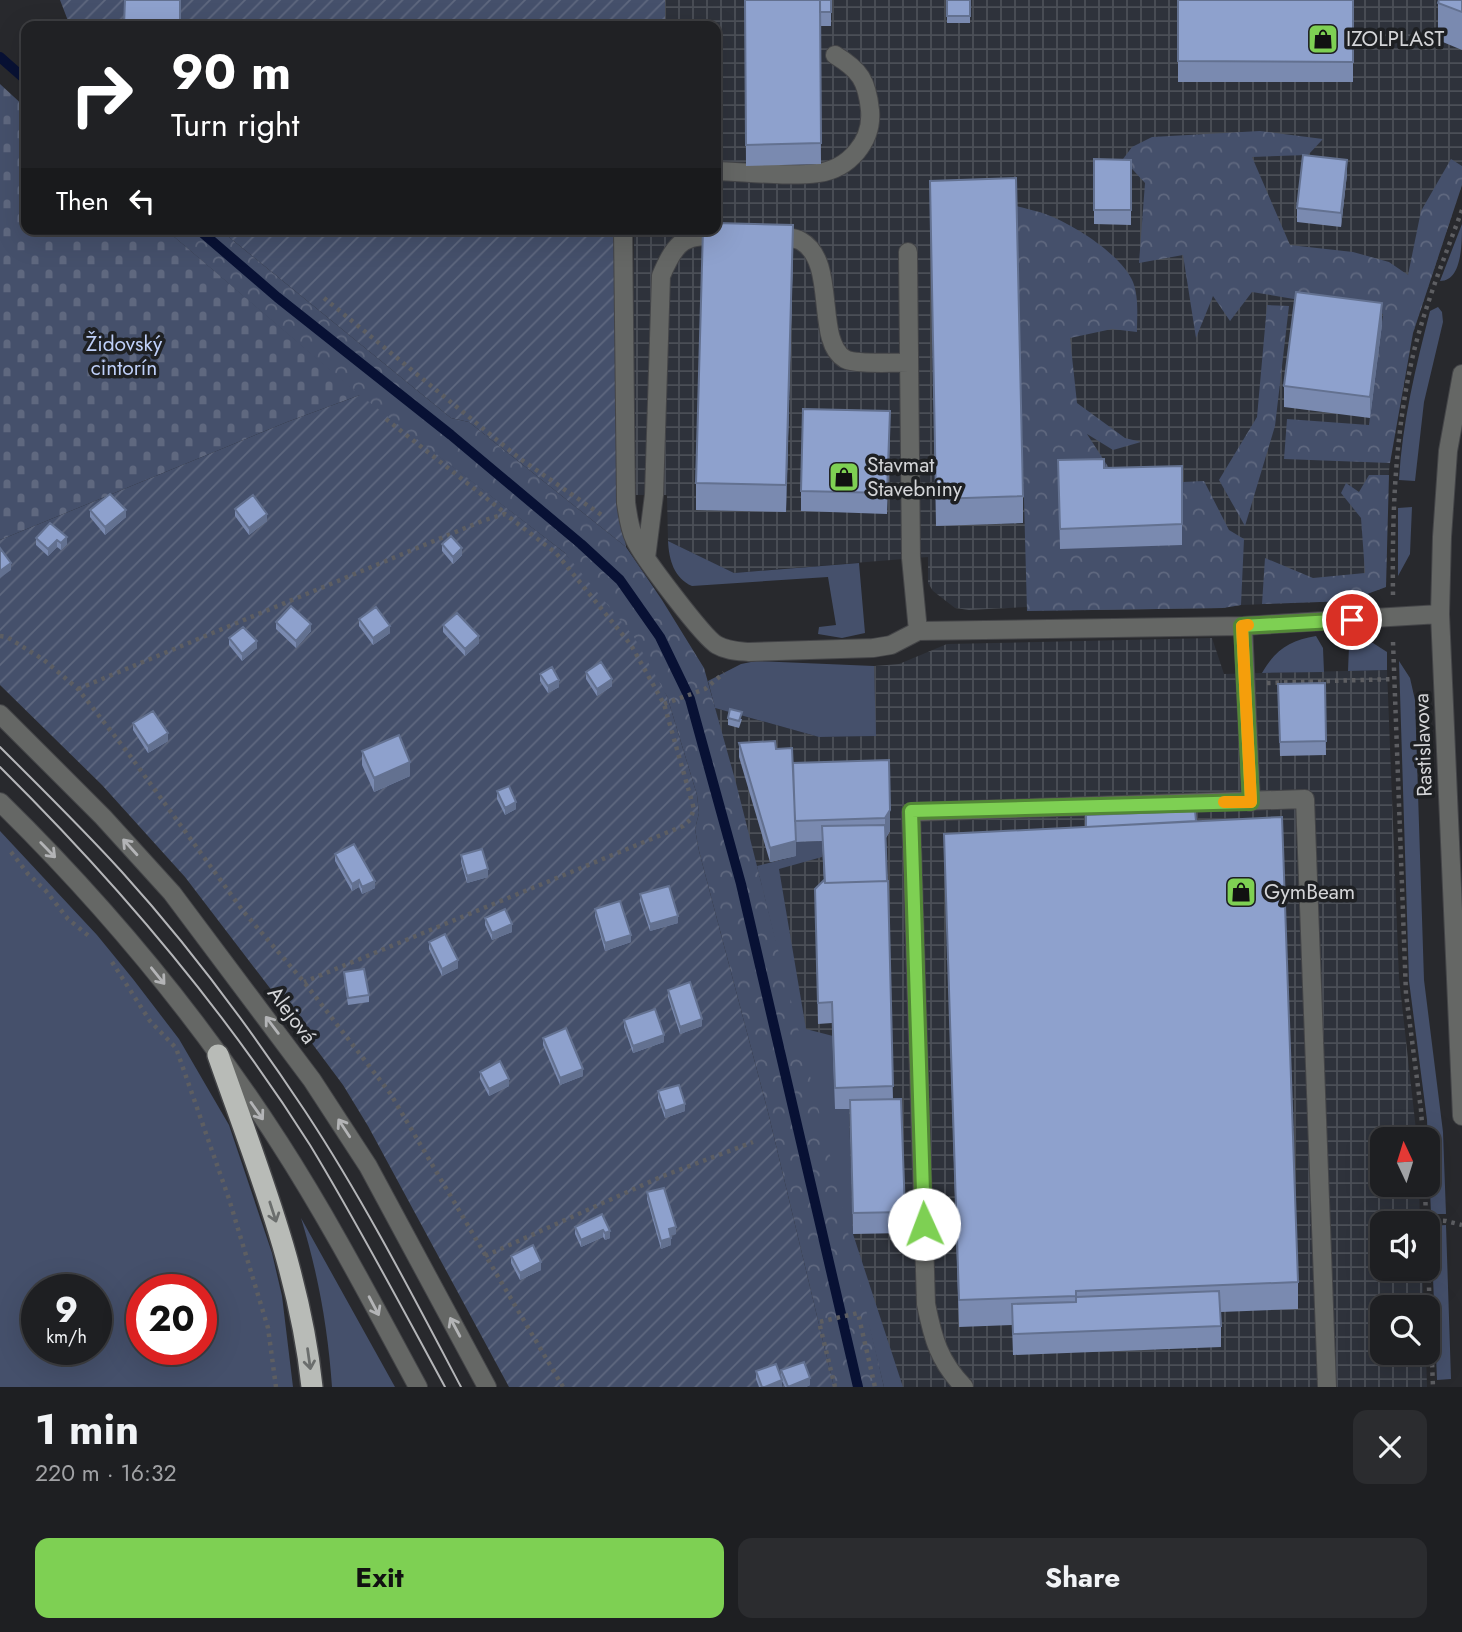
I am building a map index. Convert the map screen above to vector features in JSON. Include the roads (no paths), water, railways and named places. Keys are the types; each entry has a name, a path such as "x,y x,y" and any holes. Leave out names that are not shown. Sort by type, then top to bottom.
{"highway":[{"path":"218,1055 289,1262 305,1331 312,1387"}],"street":[{"path":"721,171 817,173 834,169 848,161 869,134 871,121 868,92 859,72 835,55"},
{"path":"624,235 626,503 633,536 646,558 716,645 749,652 873,648 891,645 918,631 1242,626 1440,614"},
{"path":"646,558 654,495 661,276 668,260 680,244 693,236 789,237 802,242 819,265 836,352 847,361 909,363"},
{"path":"908,252 911,558 918,631"},
{"name":"Rastislavova","path":"1462,374 1448,451 1441,537 1440,614 1462,1116"},
{"path":"1242,626 1251,802"},
{"name":"Alejová","path":"0,713 103,817 172,893 312,1080 368,1166 487,1387"},
{"path":"964,1387 944,1364 932,1336 926,1304 911,811 1305,799 1327,1387"},
{"path":"0,802 115,923 218,1055 278,1141 316,1202 418,1387"}],"waterway":[{"path":"0,57 21,76"},
{"path":"205,235 277,297 451,435 581,544 620,580 660,637 690,699 741,884 858,1387"}],"tram line":[{"path":"0,747 122,872 195,958 241,1018 347,1178 461,1387"},
{"path":"0,767 126,901 166,947 241,1044 328,1175 445,1387"}],"place":[{"name":"IZOLPLAST","path":"1323,39"},
{"name":"Stavmat Stavebniny","path":"844,477"},
{"name":"GymBeam","path":"1241,892"}],"park label":[{"name":"Židovský cintorín","path":"124,356"}]}
